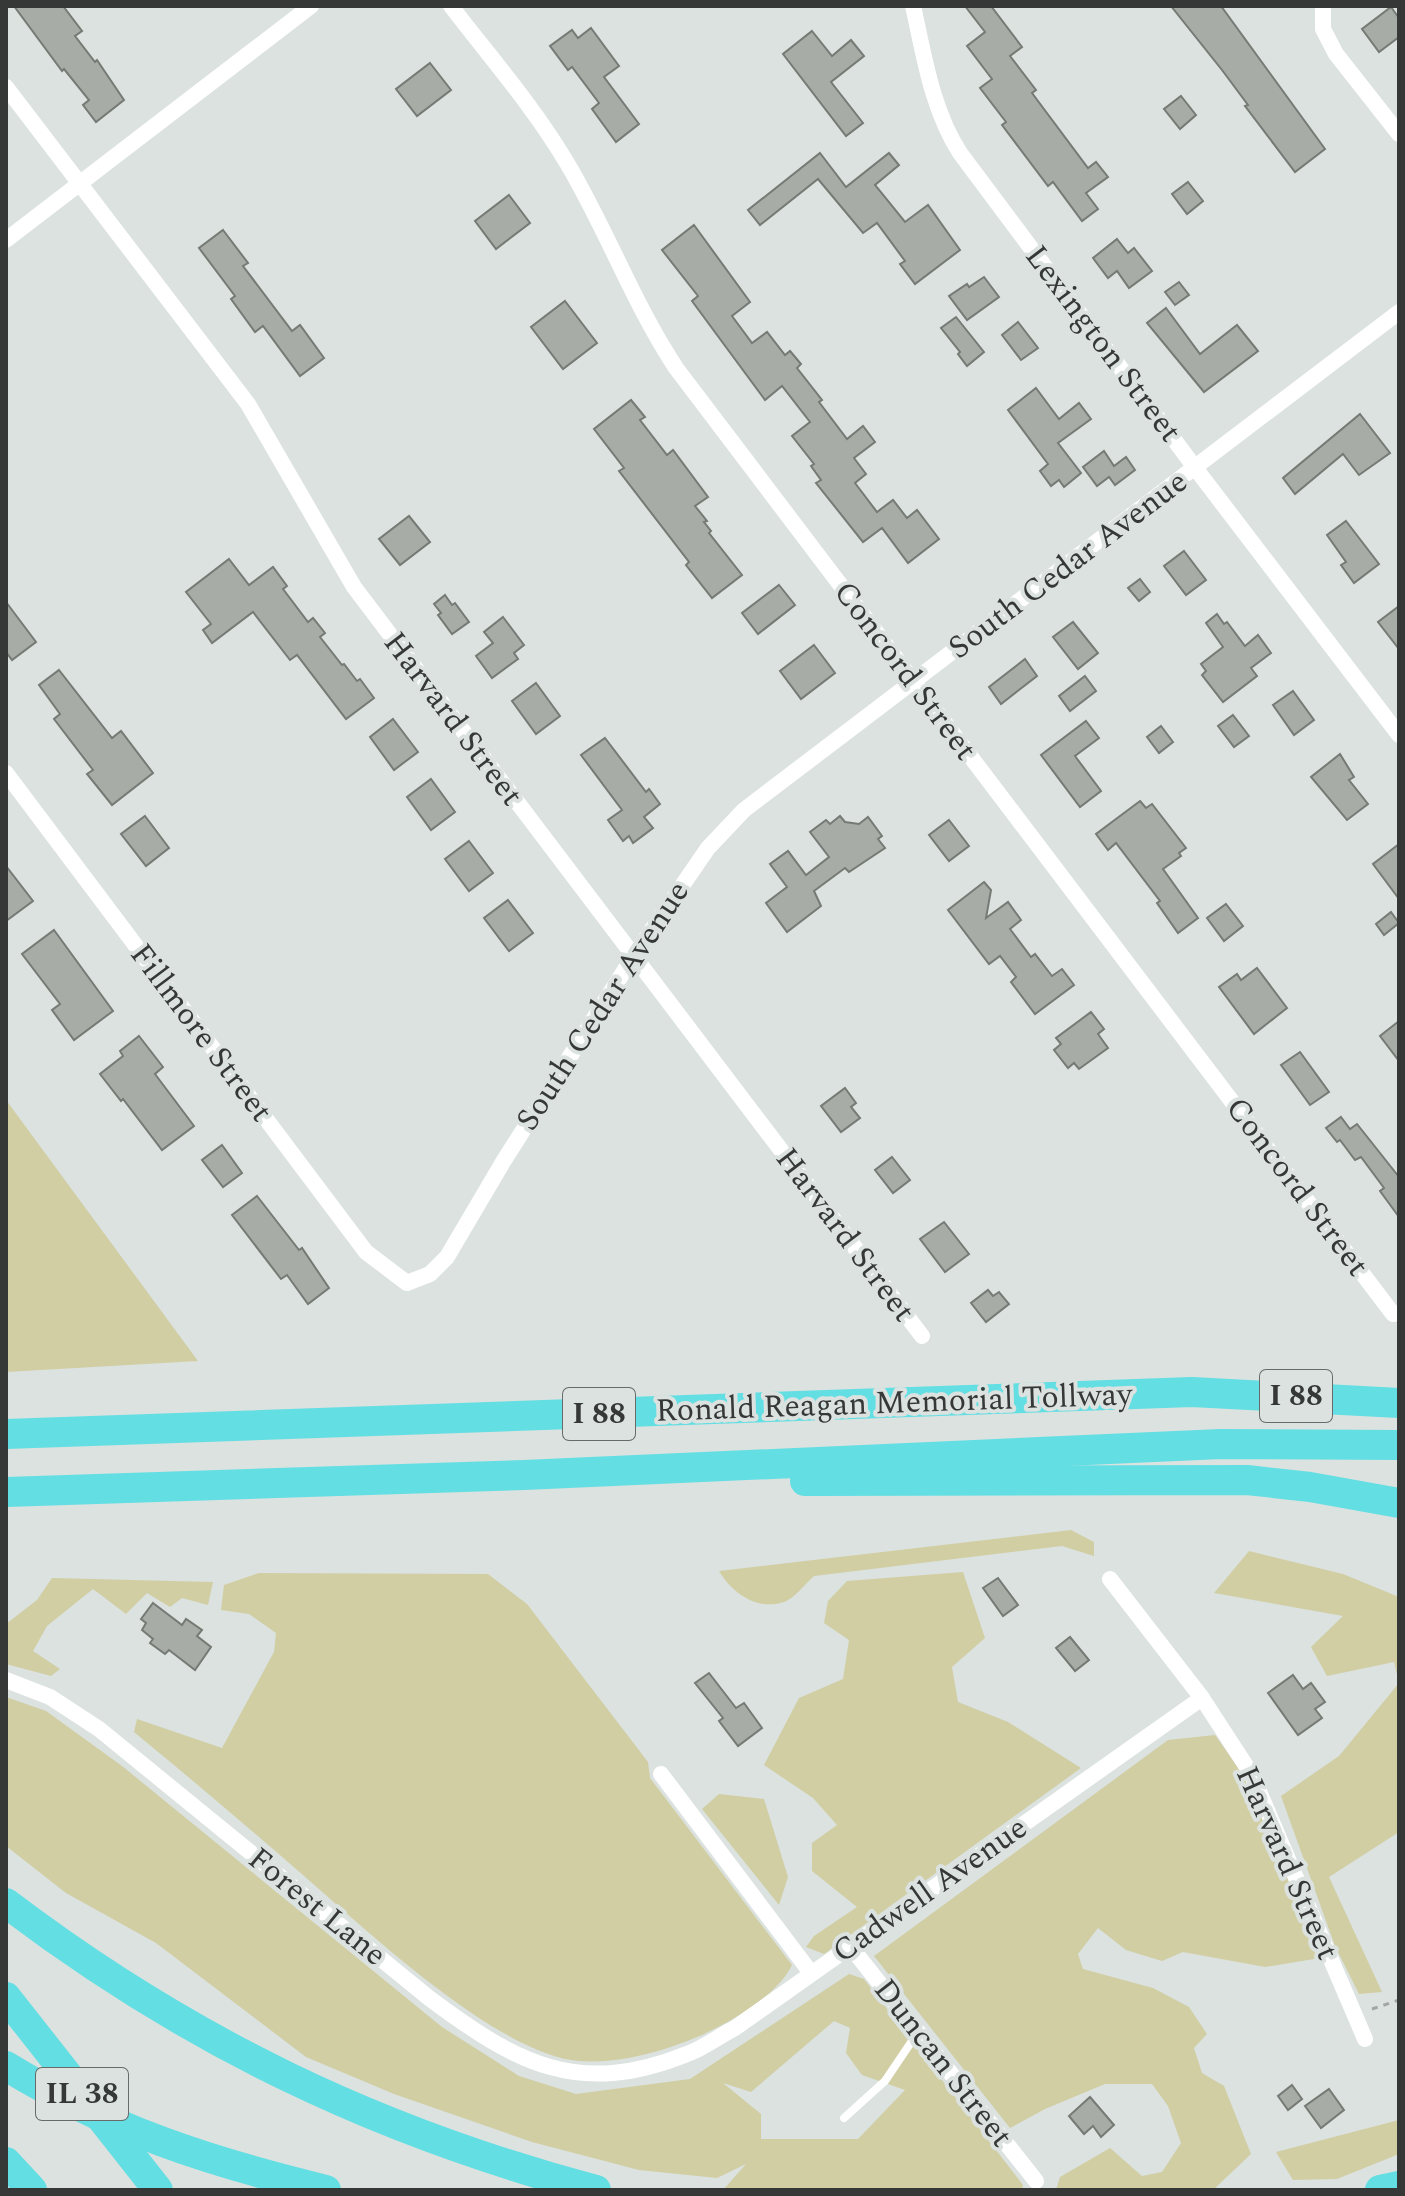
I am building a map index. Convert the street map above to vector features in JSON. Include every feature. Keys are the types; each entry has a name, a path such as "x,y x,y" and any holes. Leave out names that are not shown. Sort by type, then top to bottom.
{"highway":[{"path":"1192,1392 1399,1383"},
{"name":"Ronald Reagan Memorial Tollway","path":"6,1434 1192,1392 1399,1403"},
{"name":"Ronald Reagan Memorial Tollway","path":"6,1492 524,1475 1221,1444 1399,1445"},
{"path":"524,1475 860,1482 1247,1480 1310,1487 1399,1503"},
{"path":"6,1903 134,1993 231,2049 330,2098 413,2133 535,2174 596,2190"},
{"name":"IL 38","path":"6,1997 158,2190"},
{"path":"6,2066 76,2106 139,2135 264,2175 326,2190"},
{"path":"6,2162 32,2190"},
{"path":"1380,2190 1399,2186"}],"street":[{"path":"6,240 311,6"},
{"name":"Concord Street","path":"451,6 566,161 655,337 676,368 1393,1314"},
{"name":"Lexington Street","path":"913,6 931,83 951,140 1399,735"},
{"path":"1323,6 1323,29 1336,54 1399,134"},
{"name":"Harvard Street","path":"6,87 248,404 354,587 922,1336"},
{"name":"South Cedar Avenue","path":"407,1283 430,1274 447,1257 503,1162 633,957 708,848 744,810 1399,312"},
{"name":"Fillmore Street","path":"6,773 366,1252 407,1283"},
{"name":"Harvard Street","path":"1110,1579 1202,1698 1252,1775 1365,2039"},
{"name":"Forest Lane","path":"6,1680 50,1697 99,1729 416,1988 475,2032 514,2054 551,2069 590,2075 650,2067"},
{"name":"Cadwell Avenue","path":"650,2067 689,2054 735,2028 1202,1698"},
{"path":"661,1774 811,1973"},
{"name":"Duncan Street","path":"850,1946 1036,2181"}],"lane":[{"path":"844,2118 885,2081 918,2032"}],"path":[{"path":"1355,2016 1399,2000"}],"shaded area":[{"path":"6,1100 198,1361 6,1372"},
{"path":"1071,1530 1094,1542 1094,1556 1062,1546 814,1576 792,1598 774,1604 746,1598 719,1571"},
{"path":"1249,1551 1343,1574 1399,1597 1399,1683 1394,1662 1327,1676 1311,1647 1343,1616 1214,1593"},
{"path":"963,1572 985,1638 952,1667 958,1702 1008,1722 1081,1768 824,1954 806,1947 814,1936 857,1907 812,1871 812,1843 837,1825 813,1798 764,1765 799,1698 843,1679 849,1640 824,1623 828,1601 847,1581"},
{"path":"259,1573 488,1574 527,1604 648,1762 650,1778 792,1965 785,1976 764,1998 723,2025 669,2048 609,2061 579,2061 546,2053 509,2036 430,1983 134,1732 137,1719 222,1748 274,1652 276,1633 249,1614 221,1610 224,1585"},
{"path":"52,1578 213,1582 208,1605 182,1598 170,1607 147,1593 126,1614 93,1589 47,1626 33,1651 60,1669 51,1676 6,1664 6,1624 37,1600"},
{"path":"1399,1683 1399,1832 1329,1877 1382,1992 1359,1994 1335,1946 1281,1796 1339,1756"},
{"path":"6,1697 46,1711 122,1766 442,2027 519,2076 576,2094 690,2079 849,1974 864,1979 1023,2185 1022,2190 723,2190 746,2164 717,2178 639,2170 532,2142 394,2094 306,2057 156,1943 66,1893 6,1846","holes":["834,2021 850,2028 846,2053 862,2075 905,2090 858,2139 761,2139 761,2114 723,2083 751,2092"]},
{"path":"1215,1735 1249,1783 1320,1958 1265,1967 1183,1952 1162,1961 1126,1950 1098,1928 1078,1954 1083,1969 1153,1988 1189,2007 1207,2034 1194,2048 1202,2073 1224,2086 1251,2154 1213,2190 1056,2190 1060,2177 1110,2148 1142,2176 1162,2172 1181,2143 1168,2106 1152,2084 1105,2084 1045,2109 1010,2128 874,1956 1168,1740"},
{"path":"719,1794 764,1799 788,1877 779,1905 702,1809"},
{"path":"1399,2120 1399,2154 1337,2179 1293,2180 1276,2152"}],"building":[{"path":"14,6 63,6 82,31 75,36 95,62 97,60 124,100 96,122 83,105 89,100 64,69 62,71"},
{"path":"965,6 991,6 1022,47 1010,56 1036,90 1032,93 1088,168 1096,162 1108,177 1086,193 1098,209 1082,221 1053,182 1048,186 1002,125 1006,122 980,88 992,79 967,46 985,32"},
{"path":"1171,6 1221,6 1325,149 1295,172 1222,70"},
{"path":"1391,7 1399,18 1399,37 1379,52 1362,29"},
{"path":"591,28 619,66 604,77 639,124 616,142 592,109 599,103 572,67 568,70 550,46 572,30 578,38"},
{"path":"812,31 832,56 851,40 864,56 831,82 863,123 846,136 783,54"},
{"path":"430,63 451,90 417,116 396,89"},
{"path":"1181,96 1196,115 1180,129 1164,109"},
{"path":"820,153 846,187 889,153 899,165 875,185 905,222 928,205 960,250 915,284 900,264 905,261 877,223 863,233 818,179 760,225 748,210"},
{"path":"1188,182 1203,201 1187,214 1172,194"},
{"path":"509,195 530,223 496,249 475,221"},
{"path":"694,225 750,302 732,316 752,343 767,332 785,355 790,351 801,364 797,368 847,439 863,426 875,442 854,458 866,474 855,483 877,512 893,500 907,518 917,510 939,539 908,563 882,528 863,542 816,483 821,480 811,466 814,464 792,436 810,422 782,386 765,400 692,301 698,296 662,250"},
{"path":"223,230 248,263 243,266 292,331 300,325 324,358 300,376 263,326 255,332 231,299 235,296 199,248"},
{"path":"1117,239 1128,253 1134,248 1152,271 1129,288 1117,271 1108,278 1093,258"},
{"path":"984,277 999,297 967,320 949,296"},
{"path":"1179,282 1189,295 1175,305 1165,292"},
{"path":"565,301 597,343 563,369 531,327"},
{"path":"1166,308 1200,354 1237,325 1258,351 1204,392 1147,323"},
{"path":"956,317 984,352 967,366 941,328"},
{"path":"1018,322 1038,348 1021,360 1002,335"},
{"path":"1036,388 1059,419 1079,403 1091,419 1058,443 1081,473 1064,487 1059,480 1051,486 1040,471 1048,464 1008,410"},
{"path":"631,400 645,417 640,420 667,455 673,450 708,497 695,506 707,521 704,522 711,531 709,533 742,575 712,598 686,565 689,562 619,471 624,468 594,429"},
{"path":"1360,414 1390,453 1359,475 1343,454 1295,494 1283,478"},
{"path":"1104,451 1114,466 1126,457 1135,470 1115,485 1109,477 1097,486 1083,467"},
{"path":"409,516 430,542 400,565 379,539"},
{"path":"1346,521 1379,564 1354,583 1341,565 1346,562 1327,535"},
{"path":"1184,551 1206,580 1186,595 1164,566"},
{"path":"229,559 249,585 273,567 287,586 283,589 308,622 313,618 325,633 320,637 374,698 346,719 297,655 290,660 253,612 212,643 203,630 211,624 186,592"},
{"path":"1140,579 1150,592 1139,601 1128,588"},
{"path":"779,585 795,605 758,634 742,613"},
{"path":"445,595 469,622 452,634 434,604"},
{"path":"6,602 36,642 12,660 6,652"},
{"path":"1399,606 1399,649 1378,622"},
{"path":"1217,614 1245,646 1258,635 1271,653 1251,668 1257,676 1223,702 1202,675 1206,671 1201,664 1223,647 1206,623"},
{"path":"503,617 524,645 514,653 518,659 492,678 476,656 493,643 484,632"},
{"path":"1073,622 1098,653 1078,669 1053,637"},
{"path":"814,645 835,673 801,699 780,671"},
{"path":"1025,659 1037,676 1001,704 989,687"},
{"path":"59,670 112,738 121,731 153,773 112,805 87,774 93,770 54,719 60,714 39,685"},
{"path":"1085,676 1096,691 1070,711 1059,696"},
{"path":"536,683 560,716 536,734 512,701"},
{"path":"1293,691 1314,720 1294,735 1273,705"},
{"path":"1233,715 1249,736 1234,747 1218,726"},
{"path":"393,719 418,752 394,770 370,737"},
{"path":"1086,721 1099,738 1075,756 1101,791 1080,807 1041,755"},
{"path":"1161,726 1173,742 1159,753 1147,737"},
{"path":"605,738 646,792 649,789 660,804 644,817 653,828 633,843 629,836 623,841 608,820 622,810 581,755"},
{"path":"1340,754 1354,777 1349,780 1368,804 1347,820 1311,777"},
{"path":"431,779 455,812 431,830 407,797"},
{"path":"1140,801 1146,808 1152,804 1186,848 1179,853 1181,856 1163,869 1198,918 1178,933 1157,903 1160,901 1116,843 1108,850 1096,834"},
{"path":"145,816 169,848 146,866 121,834"},
{"path":"840,816 845,822 859,824 868,817 882,836 878,839 885,848 849,872 845,868 814,891 821,906 787,932 766,903 787,887 770,864 788,851 806,875 829,857 810,832 826,820 830,824"},
{"path":"949,820 969,846 949,861 929,835"},
{"path":"469,841 493,873 469,891 445,859"},
{"path":"1399,844 1399,899 1373,864"},
{"path":"6,866 33,901 6,921"},
{"path":"984,882 991,890 986,918 1008,902 1021,920 1010,929 1031,957 1035,954 1052,976 1062,969 1074,985 1035,1014 1011,982 1016,977 1000,956 989,964 948,910"},
{"path":"508,900 533,933 509,951 484,918"},
{"path":"1226,904 1243,926 1224,941 1207,918"},
{"path":"1391,912 1399,923 1384,935 1376,924"},
{"path":"54,930 113,1011 74,1040 52,1010 60,1004 22,954"},
{"path":"1257,968 1287,1008 1254,1034 1219,987 1237,974 1241,980"},
{"path":"1091,1012 1104,1029 1098,1034 1108,1048 1079,1069 1074,1063 1068,1068 1054,1050 1061,1044 1056,1038"},
{"path":"1399,1021 1399,1061 1380,1036"},
{"path":"139,1036 163,1067 155,1074 194,1126 162,1150 100,1074 123,1056 120,1051"},
{"path":"1300,1052 1329,1092 1310,1105 1281,1065"},
{"path":"845,1088 856,1103 851,1107 860,1118 841,1132 821,1106"},
{"path":"1341,1117 1350,1129 1357,1124 1399,1177 1399,1217 1380,1191 1384,1188 1361,1157 1355,1160 1326,1128"},
{"path":"222,1145 242,1173 223,1187 202,1160"},
{"path":"892,1157 910,1180 893,1193 875,1170"},
{"path":"257,1196 299,1250 302,1248 329,1288 308,1304 287,1275 281,1279 232,1215"},
{"path":"944,1222 969,1254 945,1272 920,1239"},
{"path":"988,1290 993,1296 999,1292 1009,1304 986,1322 971,1303"},
{"path":"998,1578 1018,1605 1003,1616 983,1588"},
{"path":"153,1603 182,1625 186,1619 202,1630 197,1636 211,1647 195,1670 169,1650 165,1654 150,1643 153,1639 142,1630 146,1623 141,1619"},
{"path":"1070,1637 1089,1660 1075,1671 1056,1648"},
{"path":"709,1673 736,1708 744,1703 762,1728 738,1746 719,1721 723,1718 695,1683"},
{"path":"1293,1675 1303,1689 1311,1683 1325,1702 1315,1709 1322,1718 1298,1735 1268,1693"},
{"path":"1292,2085 1302,2099 1288,2110 1278,2096"},
{"path":"1329,2089 1344,2110 1321,2128 1305,2106"},
{"path":"1090,2097 1114,2125 1101,2137 1093,2126 1084,2134 1069,2116"}]}
